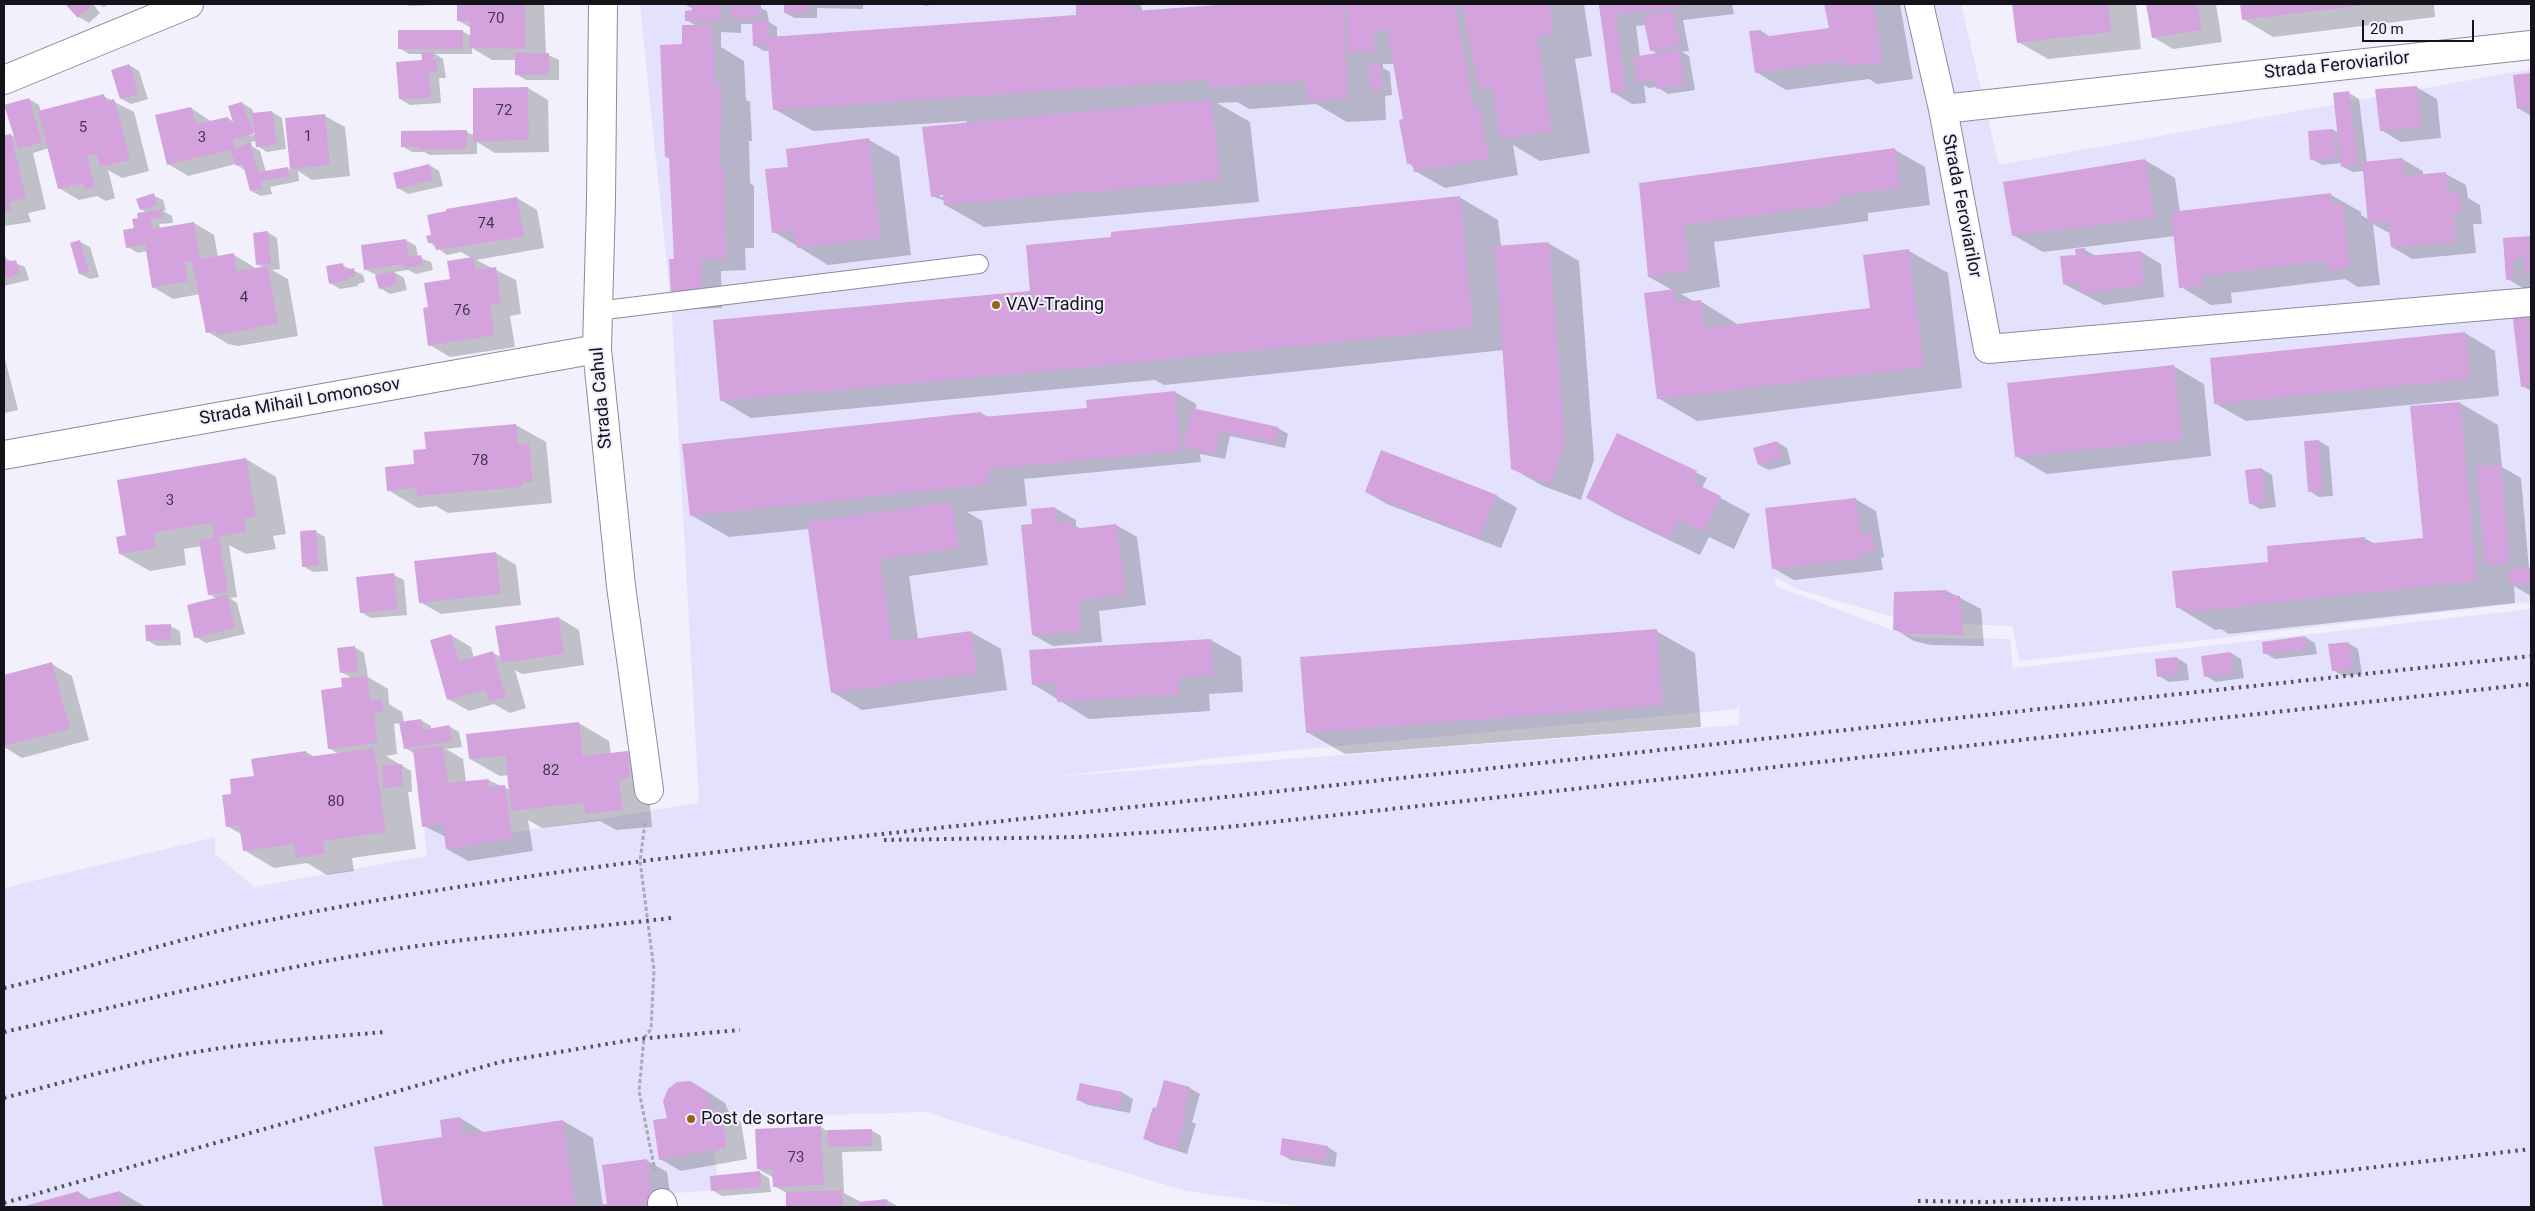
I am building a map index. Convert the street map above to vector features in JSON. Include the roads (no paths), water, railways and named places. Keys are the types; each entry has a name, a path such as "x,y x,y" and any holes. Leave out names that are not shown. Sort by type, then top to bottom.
{"street":[{"path":"4,80 189,4"},
{"name":"Strada Cahul","path":"603,4 597,349 621,586 649,790"},
{"path":"1919,4 1943,109"},
{"name":"Strada Feroviarilor","path":"2531,46 1943,109 1988,349 2531,302"},
{"name":"Strada Mihail Lomonosov","path":"4,455 597,349"}],"lane":[{"path":"597,311 979,264"}],"railway":[{"path":"4,988 255,923 383,899 641,861 2531,656"},
{"path":"884,840 1079,837 1218,828 2531,684"},
{"path":"4,1032 249,976 348,957 465,940 671,918"},
{"path":"4,1203 500,1062 637,1039 740,1030"},
{"path":"4,1098 71,1080 184,1054 259,1043 384,1032"},
{"path":"1918,1201 1987,1202 2118,1197 2531,1149"}],"place":[{"name":"VAV-Trading","path":"996,305"},
{"name":"Post de sortare","path":"691,1119"}]}
